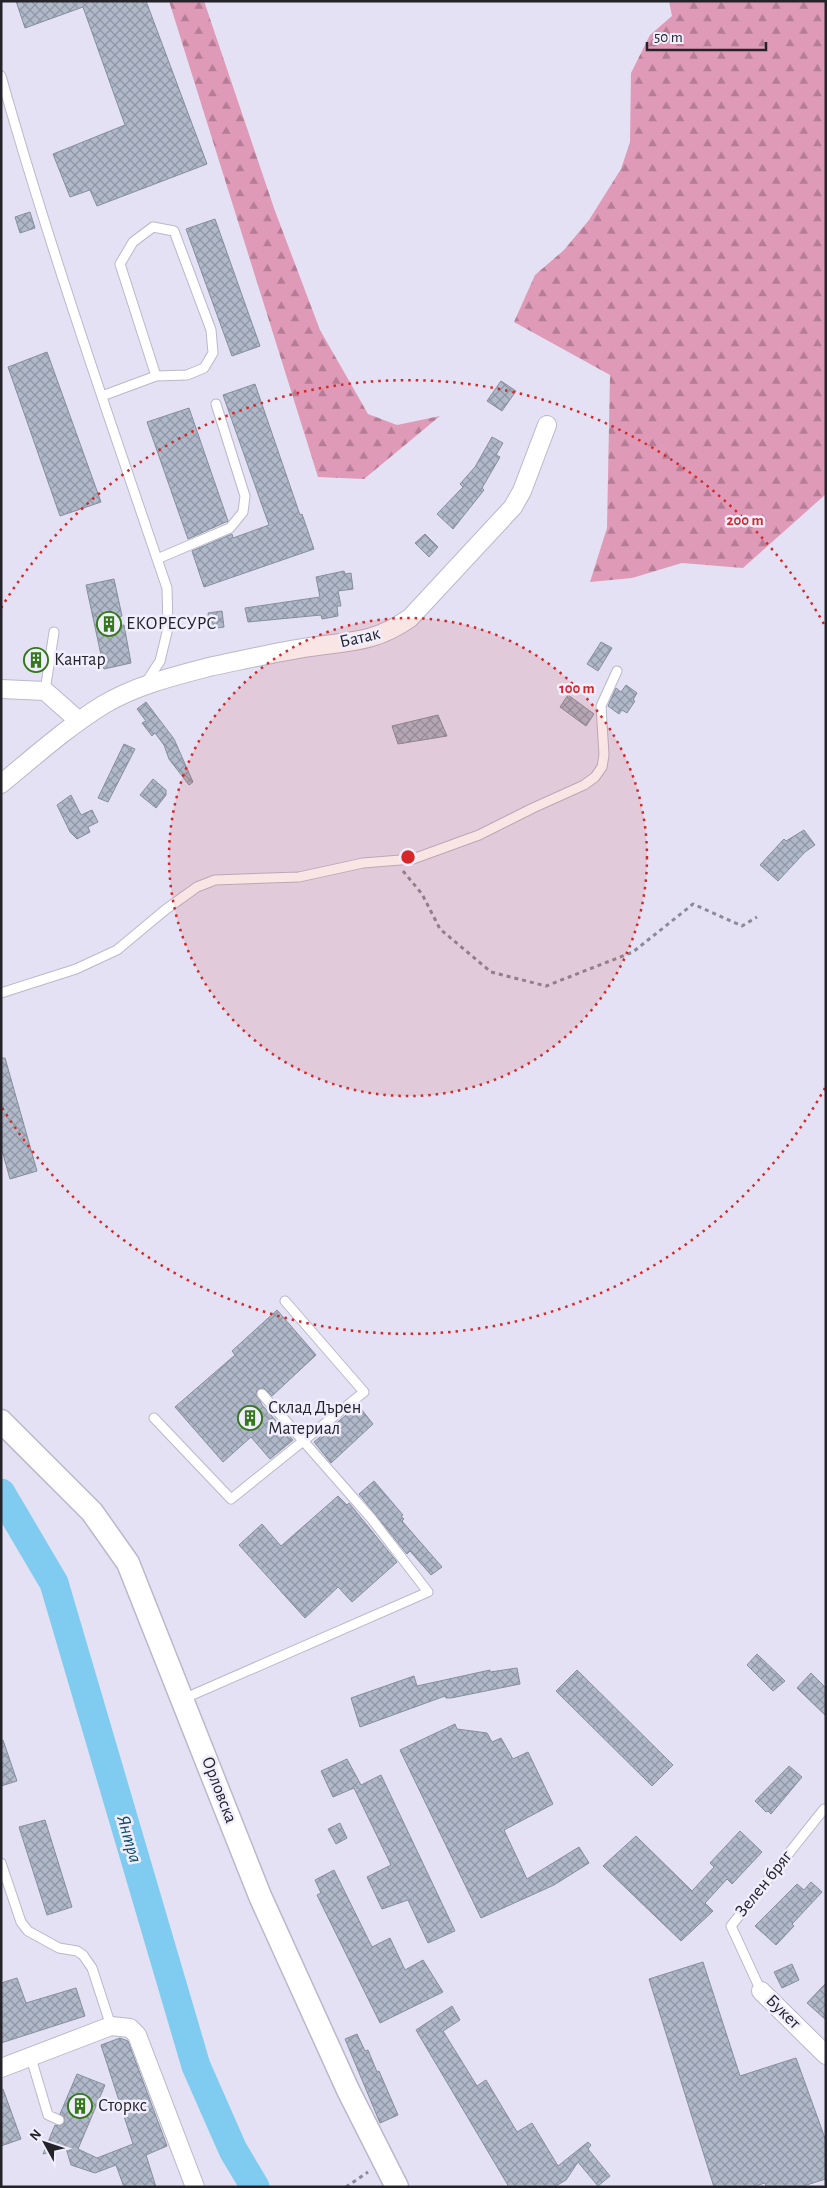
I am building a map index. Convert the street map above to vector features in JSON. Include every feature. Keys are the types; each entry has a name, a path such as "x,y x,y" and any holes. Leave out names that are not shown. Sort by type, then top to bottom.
{"street":[{"name":"Батак","path":"1,784 104,704 143,686 207,668 260,657 309,647 370,639 394,629 410,618 513,507 522,491 547,425"},
{"path":"1,689 45,691 80,721"},
{"name":"Орловска","path":"1,1422 92,1512 128,1563 260,1896 344,2081 397,2187"},
{"name":"Букет","path":"762,1991 826,2055"},
{"path":"1,2068 110,2026 130,2028 137,2035 195,2187"}],"lane":[{"path":"1,76 34,192 167,588 168,628 160,661 143,686"},
{"path":"102,396 156,376 187,375 204,368 213,353 211,330 174,231 153,227 133,242 120,264 156,376"},
{"path":"157,559 230,528 243,512 244,496 216,404"},
{"path":"45,691 54,632"},
{"path":"1,993 76,969 117,950 197,887 215,880 299,877 363,863 413,859 479,835 584,786 595,777 602,767 604,755 601,706 617,671"},
{"path":"154,1418 231,1499 364,1392 286,1301"},
{"path":"183,1699 428,1592 371,1518 262,1394"},
{"name":"Зелен бряг","path":"762,1991 731,1926 824,1809"},
{"path":"1,1864 20,1922 28,1931 59,1948 77,1951 83,1955 92,1968 110,2026"},
{"path":"31,2058 48,2115 59,2120"}],"path":[{"path":"395,860 422,894 440,929 491,972 546,986 633,952 693,904 742,926 757,917"},
{"path":"346,2187 384,2161"}],"green space":[{"path":"169,1 204,1 275,211 320,330 368,414 397,425 440,416 364,479 318,477"},
{"path":"669,1 826,1 826,494 743,568 682,563 632,578 590,582 607,528 610,375 514,322 535,275 564,250 589,220 621,169 630,142 631,73 650,35 672,16"}],"building":[{"path":"16,1 146,1 207,164 97,206 90,190 70,197 53,154 125,125 83,7 25,28"},
{"path":"30,212 35,228 20,233 15,217"},
{"path":"215,219 260,346 232,356 186,229"},
{"path":"47,352 101,502 60,516 8,367"},
{"path":"501,381 516,391 502,411 487,401"},
{"path":"255,384 300,515 302,514 314,549 204,587 192,551 232,534 233,538 269,525 223,395"},
{"path":"189,408 228,521 188,539 147,422"},
{"path":"492,437 503,443 496,455 500,457 482,488 484,490 453,529 437,514 463,487 460,484 475,467"},
{"path":"425,534 438,547 429,557 415,543"},
{"path":"344,571 345,574 351,573 353,589 338,591 341,606 337,606 338,616 322,619 321,615 248,622 245,608 320,597 316,577"},
{"name":"ЕКОРЕСУРС","path":"114,579 122,616 115,618 117,626 124,625 131,663 104,669 86,585"},
{"path":"222,611 224,627 210,629 208,613"},
{"path":"601,642 612,648 598,671 587,664"},
{"name":"Кантар","path":"30,651 44,654 42,669 26,666"},
{"path":"626,685 637,693 633,700 635,701 627,713 622,710 619,714 608,706 616,688 621,692"},
{"path":"568,695 594,714 586,726 560,707"},
{"path":"146,702 174,739 193,782 189,785 169,759 164,745 155,733 152,736 142,723 146,721 137,709"},
{"path":"438,715 447,736 398,744 392,726"},
{"path":"124,744 135,749 108,802 98,798"},
{"path":"153,779 166,790 166,795 156,808 140,795"},
{"path":"71,795 81,815 92,810 98,822 88,827 90,832 77,839 70,832 57,805"},
{"path":"804,830 815,845 805,852 778,881 760,865 784,839 786,841"},
{"path":"1,1058 5,1058 37,1171 10,1179 1,1147"},
{"path":"277,1310 316,1355 272,1396 264,1388 258,1389 256,1392 262,1405 293,1440 270,1459 251,1437 223,1462 175,1407 235,1355 232,1351"},
{"path":"358,1405 373,1424 331,1463 314,1442"},
{"path":"374,1481 403,1515 401,1516 404,1519 402,1521 442,1567 431,1575 410,1551 407,1554 359,1494"},
{"path":"338,1496 347,1505 349,1503 397,1562 352,1602 338,1587 305,1618 239,1545 262,1524 281,1546"},
{"path":"757,1654 785,1681 773,1691 747,1665"},
{"path":"517,1668 520,1684 451,1698 446,1698 445,1696 360,1727 351,1698 414,1676 417,1686 490,1670 490,1672"},
{"path":"577,1670 673,1765 652,1786 556,1691"},
{"path":"811,1673 826,1688 826,1716 797,1688"},
{"path":"455,1724 457,1729 487,1733 492,1742 501,1738 513,1759 528,1752 553,1804 504,1830 527,1879 579,1847 589,1863 554,1885 481,1918 400,1750"},
{"path":"1,1740 3,1740 17,1781 1,1786"},
{"path":"347,1759 361,1785 381,1775 455,1931 428,1943 408,1900 382,1909 367,1877 391,1865 354,1788 333,1797 321,1771"},
{"path":"789,1766 802,1777 771,1814 768,1811 766,1812 755,1801"},
{"path":"45,1820 72,1907 47,1915 19,1827"},
{"path":"340,1823 347,1838 336,1844 328,1829"},
{"path":"740,1831 762,1852 732,1884 727,1879 705,1903 713,1911 681,1941 603,1866 636,1836 692,1891 714,1867 710,1863"},
{"path":"334,1870 372,1947 390,1938 405,1970 423,1960 443,1992 380,2023 317,1895 321,1893 315,1880"},
{"path":"811,1882 822,1892 792,1924 794,1926 776,1945 755,1926 797,1884 804,1890"},
{"path":"703,1962 740,2076 796,2058 826,2141 826,2179 800,2187 766,2187 765,2183 752,2187 714,2187 649,1979"},
{"path":"792,1964 799,1980 782,1988 774,1972"},
{"path":"17,1978 26,2003 76,1988 85,2016 1,2043 1,1983"},
{"path":"826,1983 826,2020 807,2003"},
{"path":"452,2006 460,2020 443,2031 477,2086 486,2080 517,2132 532,2123 558,2166 588,2142 591,2145 588,2149 610,2176 598,2186 578,2162 566,2180 554,2187 509,2187 416,2030"},
{"path":"357,2034 365,2051 368,2050 377,2072 379,2071 398,2115 380,2123 345,2039"},
{"path":"120,2038 128,2041 167,2146 146,2155 156,2187 124,2187 116,2165 95,2173 71,2165 66,2148 43,2154 55,2125 60,2126 65,2122 64,2117 60,2114 77,2074 105,2085 78,2149 97,2158 133,2144 101,2045"},
{"path":"3,2089 21,2139 1,2146 1,2090"}],"waterway":[{"name":"Янтра","path":"1,1493 54,1583 196,2066 233,2150 255,2187"}],"place":[{"name":"ЕКОРЕСУРС","path":"109,624"},
{"name":"Кантар","path":"36,660"},
{"name":"Склад Дърен Материал","path":"250,1418"},
{"name":"Сторкс","path":"80,2106"}]}
